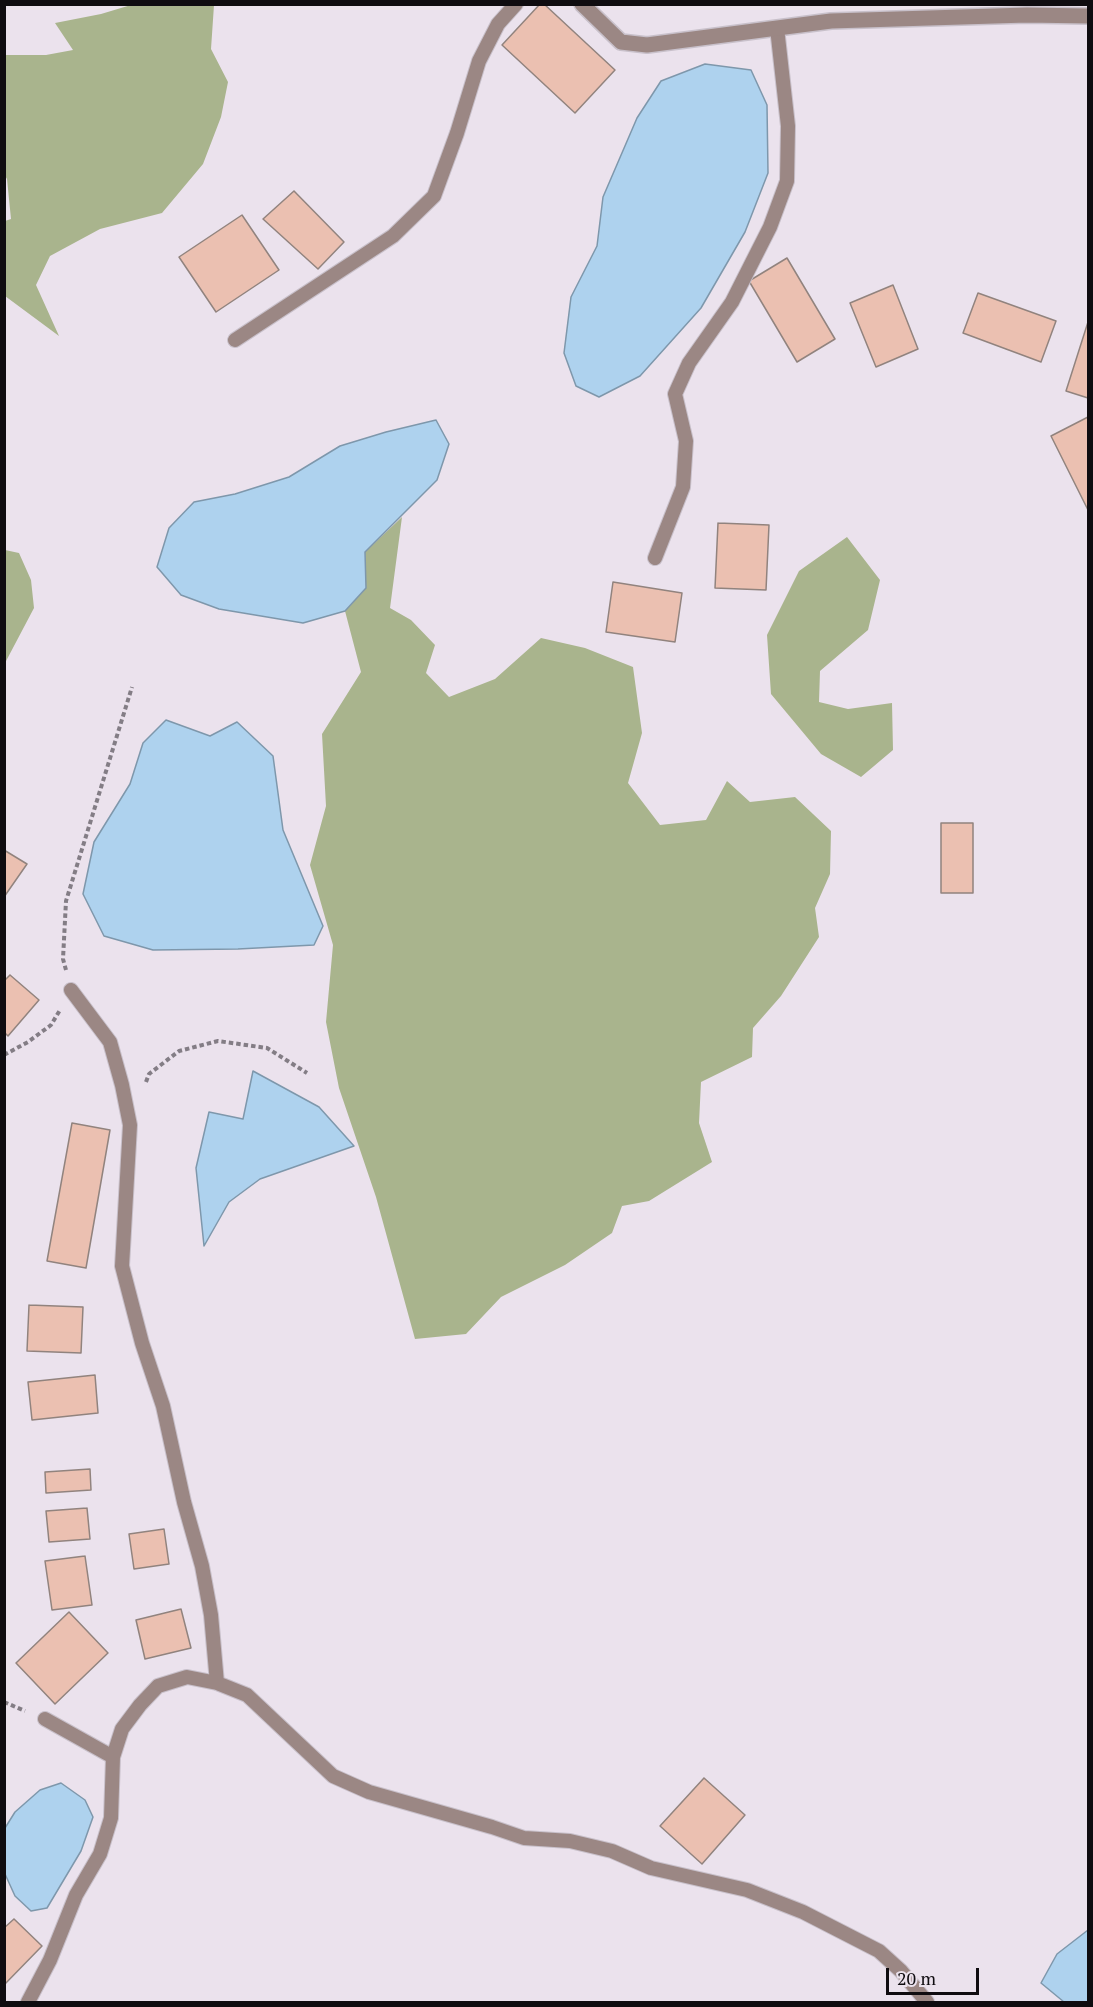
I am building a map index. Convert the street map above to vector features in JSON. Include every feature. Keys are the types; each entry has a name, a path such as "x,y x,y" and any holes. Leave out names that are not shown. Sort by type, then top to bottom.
{"street":[{"path":"582,4 621,42 647,45 831,21 1027,15 1089,16"}],"lane":[{"path":"235,340 393,236 434,196 457,133 479,61 498,24 516,4"},
{"path":"655,558 683,486 686,441 675,394 689,363 732,302 770,227 787,182 788,126 777,28"},
{"path":"71,990 110,1042 122,1085 130,1125 122,1266 142,1342 163,1406 184,1502 202,1566 211,1615 217,1683"},
{"path":"28,2002 50,1960 75,1895 100,1854 111,1818 113,1757 122,1729 158,1686 187,1677 217,1683 247,1695 333,1776 369,1792 524,1838 570,1841 612,1851 651,1868 747,1890 803,1912 879,1951 901,1971 927,2002"},
{"path":"45,1719 113,1757"}],"path":[{"path":"4,1055 28,1042 51,1025 71,990 63,958 66,901 132,687"},
{"path":"145,1084 149,1074 179,1051 218,1041 267,1048 308,1073"}],"green space":[{"path":"131,5 214,5 211,49 228,82 221,117 203,164 162,213 100,229 50,256 36,285 59,336 5,296 5,221 11,219 7,179 4,174 5,55 46,55 73,50 55,23 101,14"},
{"path":"402,517 390,608 411,620 435,645 426,673 449,697 495,679 541,638 585,648 633,667 642,733 628,783 660,825 706,820 727,781 750,802 795,797 831,831 830,874 815,908 819,937 781,996 753,1028 752,1057 701,1082 699,1123 712,1162 649,1201 622,1206 612,1233 565,1265 501,1297 466,1334 415,1339 376,1197 339,1088 326,1022 333,945 310,865 326,806 322,734 361,672 345,611 366,588 365,552"},
{"path":"847,537 880,580 868,630 820,671 819,702 848,709 892,703 893,750 861,777 821,754 771,694 767,635 799,571"},
{"path":"5,550 19,553 31,580 34,608 5,663"}],"water":[{"path":"705,64 751,70 767,105 768,173 745,232 701,308 640,376 599,397 576,386 564,353 571,297 597,246 603,197 637,118 661,81"},
{"path":"436,420 449,444 437,480 365,552 366,588 345,611 303,623 219,609 181,595 157,567 169,528 194,502 235,494 289,477 340,446"},
{"path":"166,720 210,736 237,722 273,756 283,830 323,926 314,945 153,950 104,936 83,894 94,842 130,784 143,743"},
{"path":"253,1071 319,1107 354,1146 260,1179 229,1202 204,1246 196,1168 209,1112 243,1119"},
{"path":"61,1783 85,1800 93,1817 81,1851 47,1908 31,1911 15,1896 5,1874 5,1828 15,1812 40,1790"},
{"path":"1088,1930 1088,2002 1064,2002 1041,1983 1057,1954"}],"building":[{"path":"540,4 544,4 615,70 575,113 502,45"},
{"path":"294,191 344,242 318,269 263,219"},
{"path":"242,215 279,270 216,312 179,257"},
{"path":"787,258 835,339 797,362 749,281"},
{"path":"893,285 918,349 876,367 850,303"},
{"path":"978,293 1056,321 1041,362 963,333"},
{"path":"1088,322 1088,398 1066,391"},
{"path":"1088,417 1088,510 1051,436"},
{"path":"718,523 769,525 766,590 715,588"},
{"path":"613,582 682,593 675,642 606,632"},
{"path":"941,823 973,823 973,893 941,893"},
{"path":"4,850 27,864 4,897"},
{"path":"10,975 39,1000 8,1036 4,1032 4,981"},
{"path":"72,1123 110,1130 86,1268 47,1261"},
{"path":"29,1305 83,1307 81,1353 27,1351"},
{"path":"95,1375 98,1413 32,1420 28,1382"},
{"path":"90,1469 91,1490 46,1493 45,1472"},
{"path":"87,1508 90,1539 49,1542 46,1511"},
{"path":"164,1529 169,1564 134,1569 129,1534"},
{"path":"85,1556 92,1605 52,1610 45,1561"},
{"path":"181,1609 191,1648 145,1659 136,1620"},
{"path":"69,1612 108,1653 55,1704 16,1663"},
{"path":"704,1778 745,1815 702,1864 660,1826"},
{"path":"14,1919 42,1946 4,1985 4,1928"}]}
